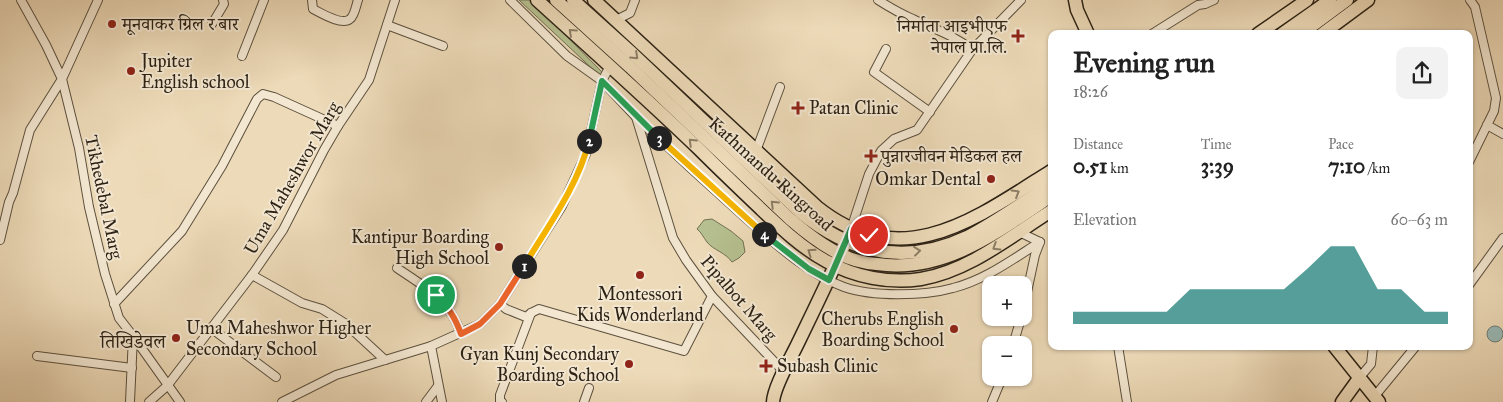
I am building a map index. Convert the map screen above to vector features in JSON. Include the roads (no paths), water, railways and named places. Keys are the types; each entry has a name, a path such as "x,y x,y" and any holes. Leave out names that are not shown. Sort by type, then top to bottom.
{"main road":[{"path":"537,0 660,112 782,228 813,253 838,261 854,273 870,277 920,279 941,274 982,255 1048,213"},
{"name":"Kathmandu Ringroad","path":"556,0 630,67 790,219 838,261 889,266 915,265 941,260 987,238 1048,198"},
{"name":"Kathmandu Ringroad","path":"573,0 800,212 824,230 846,242 867,250 892,253 915,252 936,248 974,233 1048,186"},
{"path":"594,0 817,208 830,218 851,229 876,237 895,239 933,235 974,217 1048,173"},
{"path":"1075,0 1077,10 1086,30"},
{"path":"1264,30 1307,0"},
{"path":"1288,30 1330,0"},
{"path":"1306,30 1347,0"},
{"path":"1327,30 1368,0"},
{"path":"773,402 773,397 784,372 838,261 851,229"},
{"path":"1337,350 1376,399"},
{"path":"1342,402 1360,377"}],"street":[{"name":"Tikhedebal Marg","path":"21,0 62,79 89,206 119,318 134,336 180,402"},
{"path":"0,240 30,130 62,79 98,0"},
{"path":"212,24 224,4 222,0"},
{"path":"242,56 264,0"},
{"path":"312,0 313,8 324,16 344,21 350,19 358,0"},
{"name":"Uma Maheshwor Marg","path":"149,402 168,386 252,276 283,230 338,126 370,80 395,0"},
{"name":"Pipalbot Marg","path":"510,0 567,56 602,81 636,117 673,238 712,296 784,372"},
{"path":"616,20 630,13 634,0"},
{"path":"878,0 913,19 962,41 972,50"},
{"path":"851,229 869,174 881,151 894,139 916,130 972,50 1021,0"},
{"path":"1190,0 1198,5"},
{"path":"1158,30 1198,5 1214,0"},
{"path":"1470,0 1475,7 1496,98 1494,111 1473,154"},
{"path":"387,24 443,46"},
{"path":"886,49 874,72 930,112"},
{"path":"282,402 336,375 431,346 461,334 480,324 500,304 562,206 586,154 602,81 610,66"},
{"path":"756,151 780,87"},
{"path":"114,304 182,230 222,166 257,99 262,94 274,97 338,126"},
{"path":"636,117 768,238 809,269 846,288 905,294 929,293 953,288 990,274 1040,242"},
{"path":"1487,125 1503,134"},
{"path":"0,200 9,202"},
{"path":"1019,232 1040,242"},
{"path":"1473,279 1503,238"},
{"path":"1030,276 1040,242"},
{"path":"397,268 436,295 449,308 461,334"},
{"path":"252,276 302,303 322,309 346,324 385,360"},
{"path":"500,304 506,309 526,317 531,312 539,309 684,351 712,296"},
{"path":"502,402 500,401 500,395 531,312"},
{"path":"211,328 276,377"},
{"path":"130,402 134,336"},
{"path":"431,346 442,402"},
{"path":"1119,350 1127,402"},
{"path":"1360,377 1371,364 1373,350"},
{"path":"1376,399 1413,350"},
{"path":"37,356 132,368"},
{"path":"426,402 438,386"},
{"path":"992,402 999,386"},
{"path":"584,402 589,388"}],"water":[{"path":"1495,326 1503,334 1495,342 1487,334"}],"place":[{"name":"मूनवाकर ग्रिल र बार","path":"112,24"},
{"name":"निर्माता आइभीएफ नेपाल प्रा.लि.","path":"1018,36"},
{"name":"Jupiter English school","path":"131,71"},
{"name":"Patan Clinic","path":"798,108"},
{"name":"पुन्नारजीवन मेडिकल हल","path":"871,156"},
{"name":"Omkar Dental","path":"991,179"},
{"name":"Kantipur Boarding High School","path":"499,247"},
{"name":"Montessori Kids Wonderland","path":"640,275"},
{"name":"Cherubs English Boarding School","path":"954,329"},
{"name":"Uma Maheshwor Higher Secondary School","path":"176,338"},
{"name":"Gyan Kunj Secondary Boarding School","path":"629,364"},
{"name":"Subash Clinic","path":"766,366"}],"district":[{"name":"तिखिडेवल","path":"133,341"}]}
